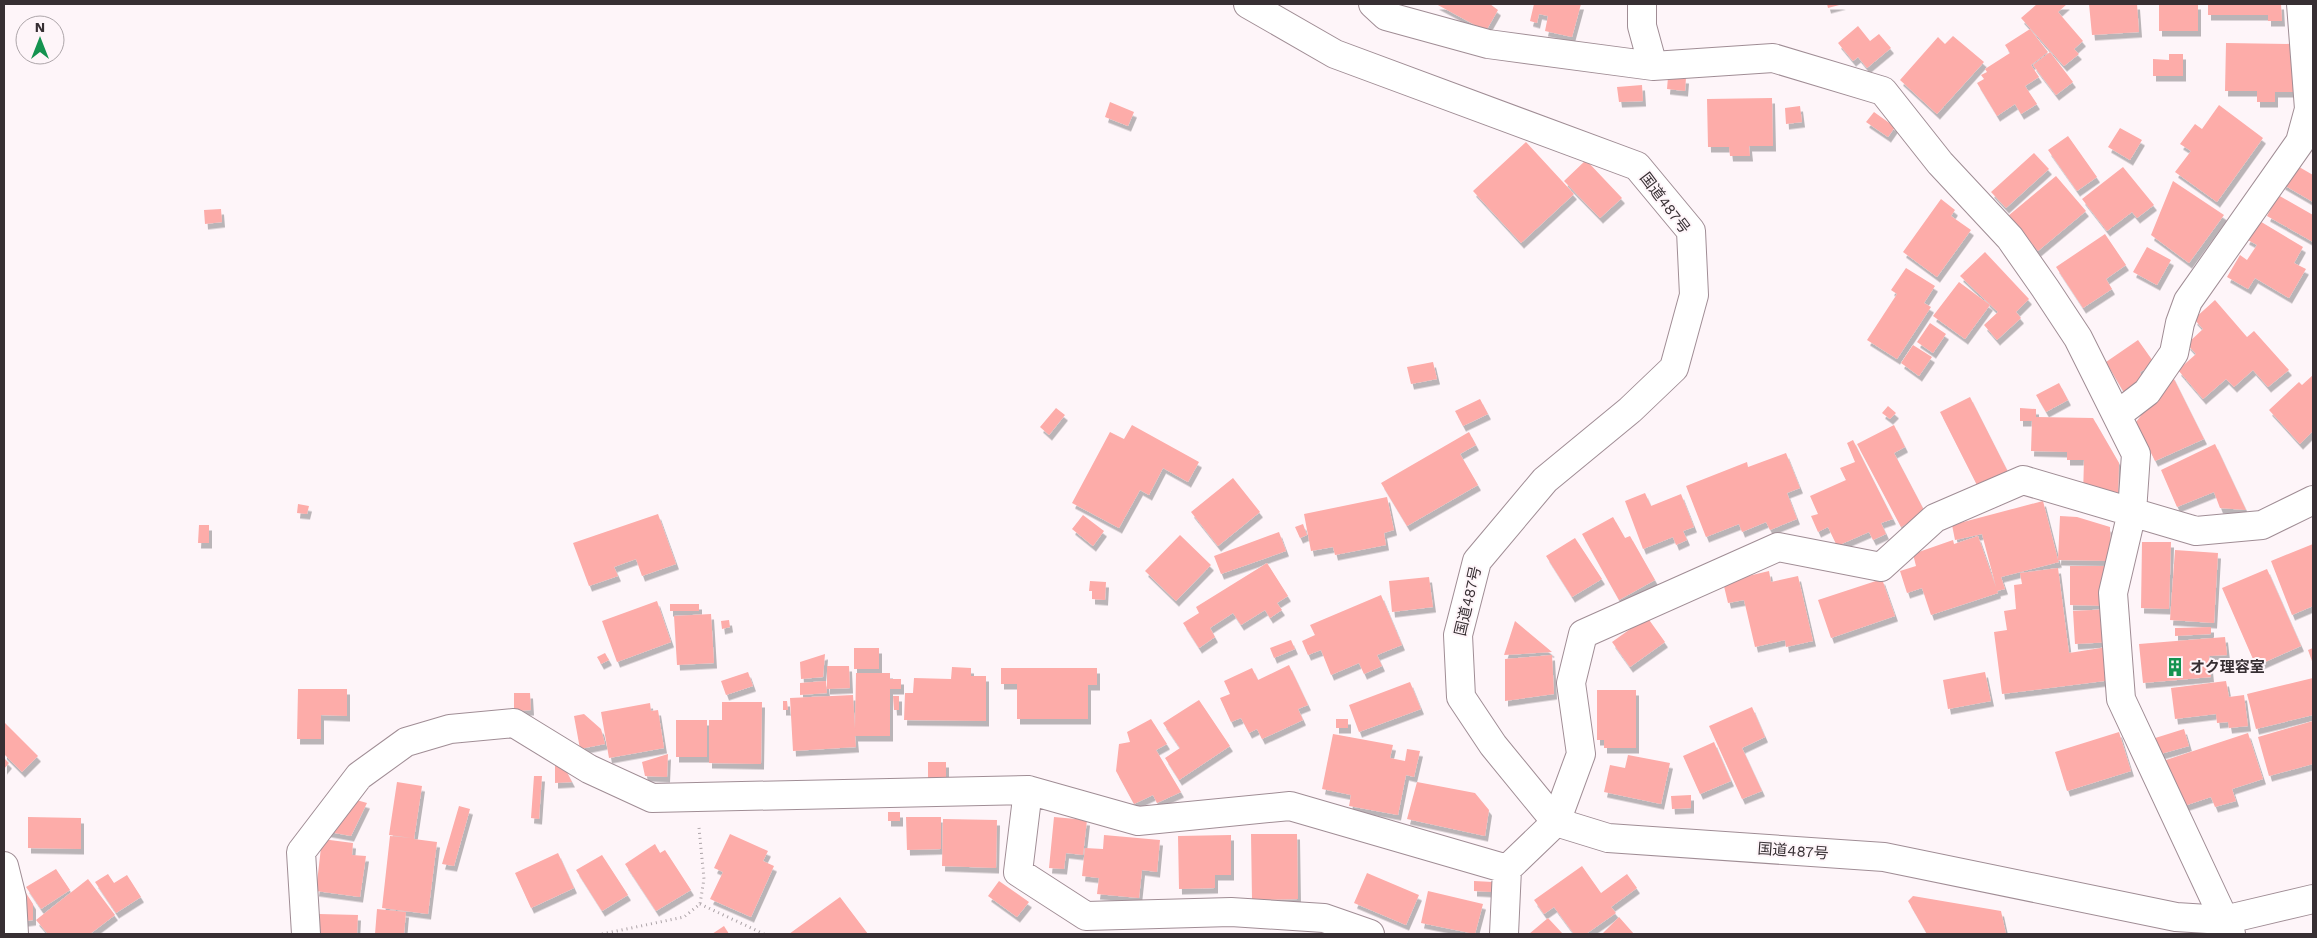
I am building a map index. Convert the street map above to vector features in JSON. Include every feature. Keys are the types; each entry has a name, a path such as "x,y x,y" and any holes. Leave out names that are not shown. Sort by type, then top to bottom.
{"main road":[{"name":"国道487号","path":"1248,4 1335,54 1637,166 1690,231 1694,296 1674,368 1630,410 1545,480 1476,561 1458,635 1460,697 1492,745 1556,822 1608,838 1884,857 2227,927 2313,899"},
{"path":"1373,4 1386,16 1488,44 1653,66 1773,58 1883,91 1940,163 2010,238 2030,266 2078,338 2136,454 2132,512 2113,592 2121,699 2227,927"},
{"path":"1642,4 1642,26 1653,66"},
{"path":"2117,415 2147,392 2174,353 2180,323 2188,301 2300,142 2311,109 2301,4"},
{"path":"1504,934 1507,869 1556,822 1581,754 1571,682 1583,634 1778,547 1880,567 1935,518 2023,480 2196,531 2262,525 2313,500"},
{"path":"306,934 301,852 360,776 406,742 450,730 514,723 590,768 652,798 1028,790 1138,821 1290,806 1507,869"},
{"path":"1028,790 1018,872 1086,916 1249,913 1324,918 1370,934"},
{"path":"4,866 12,898 14,934"}],"path":[{"path":"602,934 684,917 700,904 704,879 698,835 701,797"},
{"path":"700,904 764,934"}],"building":[{"path":"1436,4 1490,4 1498,10 1486,31"},
{"path":"1534,4 1581,4 1572,37 1545,31 1548,16 1539,14 1537,23 1530,21"},
{"path":"1827,4 1843,4 1828,8"},
{"path":"2037,4 2067,4 2058,12 2083,41 2074,49 2079,54 2064,66 2021,18"},
{"path":"2089,4 2137,4 2139,32 2092,35"},
{"path":"2159,4 2198,4 2198,31 2159,31"},
{"path":"2208,4 2281,4 2282,21 2268,21 2268,15 2208,15"},
{"path":"1858,26 1870,41 1879,34 1891,48 1867,68 1858,57 1853,61 1838,43"},
{"path":"2030,29 2048,52 2031,65 2039,77 2025,86 2037,104 2021,114 2015,104 1997,116 1977,83 1984,79 1981,75 1987,72 1985,69 2010,53 2005,45"},
{"path":"1953,36 1984,62 1937,114 1900,80 1938,37 1945,44"},
{"path":"2226,43 2295,44 2294,92 2275,92 2275,102 2257,102 2257,91 2225,91"},
{"path":"2050,52 2073,82 2056,95 2033,65"},
{"path":"2169,54 2183,54 2183,76 2153,76 2153,59 2169,60"},
{"path":"1668,77 1686,78 1685,91 1667,89"},
{"path":"1642,85 1643,101 1619,102 1617,87"},
{"path":"1772,98 1773,146 1749,146 1750,156 1730,156 1729,147 1708,147 1707,99"},
{"path":"1110,102 1134,112 1128,126 1105,117"},
{"path":"2219,105 2263,138 2217,202 2175,172 2191,151 2180,144 2195,124 2202,129"},
{"path":"1800,106 1802,122 1786,124 1785,108"},
{"path":"1874,112 1895,127 1888,137 1866,122"},
{"path":"2120,128 2142,140 2130,160 2108,147"},
{"path":"2068,136 2097,177 2077,191 2048,150"},
{"path":"1526,142 1574,194 1521,243 1473,191"},
{"path":"2034,153 2049,169 2006,208 1991,192"},
{"path":"1586,160 1622,198 1600,218 1564,181"},
{"path":"2294,164 2313,175 2313,202 2282,184"},
{"path":"2123,167 2154,205 2137,218 2132,212 2107,231 2082,199"},
{"path":"2056,176 2086,211 2038,251 2008,216"},
{"path":"2173,181 2224,215 2189,263 2151,235"},
{"path":"2278,195 2313,215 2313,242 2267,216"},
{"path":"1941,199 1955,210 1951,216 1971,230 1937,277 1903,252"},
{"path":"221,209 222,222 205,224 204,210"},
{"path":"2258,220 2303,247 2294,263 2306,269 2289,298 2255,278 2248,289 2227,277 2240,255 2247,260 2257,245 2246,239"},
{"path":"2105,234 2126,265 2106,279 2112,289 2083,308 2056,267"},
{"path":"2147,247 2171,260 2157,285 2133,272"},
{"path":"1985,252 2029,299 2016,312 2021,318 1997,340 1984,325 1998,312 1960,276"},
{"path":"1906,268 1935,286 1924,303 1931,307 1897,359 1867,340 1897,294 1891,290"},
{"path":"1959,282 1990,305 1965,339 1933,316"},
{"path":"2215,300 2247,337 2254,331 2289,370 2268,387 2253,370 2234,387 2226,379 2203,399 2178,370 2196,354 2187,344 2203,329 2194,319"},
{"path":"1930,323 1946,334 1933,353 1917,342"},
{"path":"2138,340 2155,364 2140,372 2144,381 2129,401 2106,362"},
{"path":"1913,345 1932,357 1919,376 1901,363"},
{"path":"1433,362 1437,379 1411,384 1407,367"},
{"path":"2172,375 2204,439 2155,461 2136,422"},
{"path":"2313,375 2313,431 2300,444 2269,410 2299,382 2302,385"},
{"path":"2059,383 2068,400 2046,412 2036,395"},
{"path":"1970,397 2009,474 1979,489 1940,412"},
{"path":"1480,399 1488,414 1463,426 1455,411"},
{"path":"1888,406 1896,413 1890,419 1882,413"},
{"path":"1056,408 1065,415 1049,435 1040,427"},
{"path":"2020,408 2036,409 2036,417 2093,418 2119,463 2118,496 2083,495 2084,460 2067,460 2067,452 2031,451 2032,421 2020,421"},
{"path":"1132,425 1199,462 1188,482 1163,468 1149,495 1140,490 1119,528 1072,503 1110,432 1124,439"},
{"path":"1894,425 1905,447 1894,453 1926,514 1901,527 1857,444"},
{"path":"1469,432 1476,445 1460,454 1478,485 1407,526 1381,483"},
{"path":"1853,440 1893,519 1881,523 1886,534 1873,540 1869,532 1837,546 1828,527 1818,532 1811,516 1818,514 1810,496 1846,480 1840,468 1855,462 1847,443"},
{"path":"2215,444 2246,510 2220,508 2214,492 2177,507 2161,470"},
{"path":"1786,453 1800,488 1787,493 1797,519 1770,530 1766,522 1742,532 1739,524 1706,537 1686,486 1747,462 1748,467"},
{"path":"1233,478 1260,512 1218,546 1191,512"},
{"path":"1645,493 1651,506 1681,494 1694,527 1683,531 1687,540 1676,545 1673,537 1643,549 1625,501"},
{"path":"1387,497 1394,530 1384,533 1386,545 1335,555 1333,547 1311,551 1304,514"},
{"path":"2043,501 2059,562 2001,577 2005,589 1997,591 1982,534 1955,540 1952,525"},
{"path":"298,504 309,506 307,514 297,513"},
{"path":"658,514 676,564 642,576 636,559 614,567 618,576 589,586 573,543"},
{"path":"1083,515 1104,531 1093,546 1072,529"},
{"path":"2060,516 2077,517 2110,527 2111,561 2058,560"},
{"path":"1613,517 1625,538 1630,536 1655,580 1619,600 1582,534"},
{"path":"1303,524 1307,535 1300,538 1295,527"},
{"path":"199,525 209,525 209,543 198,543"},
{"path":"1279,532 1286,551 1221,574 1214,556"},
{"path":"1180,535 1211,565 1176,601 1145,571"},
{"path":"1978,536 1998,593 1931,615 1922,588 1907,593 1900,571 1916,566 1913,554 1953,540 1954,544"},
{"path":"1575,538 1602,579 1572,597 1546,556"},
{"path":"2142,542 2171,542 2169,609 2141,608"},
{"path":"2313,544 2313,606 2292,615 2271,561"},
{"path":"2175,550 2218,553 2214,623 2170,620"},
{"path":"1267,563 1288,596 1277,603 1282,610 1270,618 1265,610 1241,625 1233,613 1210,628 1215,637 1199,648 1183,623 1199,613 1196,607"},
{"path":"2070,566 2111,566 2111,606 2070,605"},
{"path":"2058,568 2069,653 2107,647 2112,680 2002,694 1994,632 2007,630 2004,611 2016,609 2014,585 2022,584 2020,573"},
{"path":"2267,569 2301,646 2256,666 2222,588"},
{"path":"1769,571 1771,582 1798,576 1813,641 1786,647 1785,640 1755,647 1744,600 1728,603 1723,582"},
{"path":"1429,577 1433,607 1392,612 1389,581"},
{"path":"1882,579 1895,616 1831,638 1818,600"},
{"path":"1090,581 1106,582 1105,600 1092,599 1092,591 1089,591"},
{"path":"1381,595 1402,645 1377,655 1382,666 1364,674 1359,663 1331,675 1321,650 1308,655 1302,641 1315,635 1310,625"},
{"path":"657,601 671,642 617,662 602,621"},
{"path":"670,604 699,604 699,611 670,611"},
{"path":"2111,609 2112,642 2075,644 2073,611"},
{"path":"711,614 714,663 677,665 674,616"},
{"path":"1647,617 1665,642 1630,667 1612,642"},
{"path":"729,620 730,627 722,629 721,621"},
{"path":"1515,621 1552,652 1504,655"},
{"path":"2211,627 2211,634 2175,636 2175,628"},
{"name":"オク理容室","path":"2225,637 2227,655 2209,656 2211,677 2143,683 2139,644"},
{"path":"1291,640 1295,649 1274,658 1270,648"},
{"path":"854,648 879,648 879,669 854,669"},
{"path":"2313,648 2313,664 2308,650"},
{"path":"605,653 609,660 601,664 597,657"},
{"path":"825,654 823,677 801,679 800,662"},
{"path":"1552,655 1554,694 1505,701 1505,659"},
{"path":"1289,665 1308,705 1298,709 1303,720 1262,739 1257,729 1249,733 1241,718 1231,722 1220,698 1230,694 1224,681 1252,668 1258,680"},
{"path":"827,666 849,666 850,688 827,689"},
{"path":"952,667 971,668 971,676 986,676 986,721 904,720 905,693 913,693 914,678 951,679"},
{"path":"1001,668 1097,668 1097,685 1088,685 1088,719 1017,719 1017,684 1001,684"},
{"path":"748,672 753,686 726,695 721,681"},
{"path":"1985,672 1991,701 1948,709 1943,680"},
{"path":"856,673 890,673 890,679 901,679 901,689 890,689 890,736 855,736 856,747 793,751 790,698 853,695 855,729"},
{"path":"2313,678 2313,715 2256,729 2247,694"},
{"path":"826,681 827,693 800,695 800,683"},
{"path":"2226,681 2229,697 2244,695 2248,726 2229,728 2228,722 2217,723 2216,714 2175,719 2171,688"},
{"path":"1410,682 1421,709 1359,732 1349,705"},
{"path":"298,689 347,689 347,716 321,715 321,739 297,739"},
{"path":"1597,690 1636,690 1636,748 1604,748 1604,740 1597,740"},
{"path":"514,693 530,693 531,710 514,711"},
{"path":"893,696 899,696 899,710 894,710"},
{"path":"1199,700 1230,746 1179,780 1165,758 1180,748 1163,723"},
{"path":"783,701 787,701 788,710 783,710"},
{"path":"722,702 762,702 761,764 709,763 709,720 722,720"},
{"path":"650,703 651,711 658,710 664,748 609,758 601,712"},
{"path":"1752,707 1765,737 1742,748 1762,791 1742,799 1709,726"},
{"path":"584,714 601,729 605,744 580,749 574,716"},
{"path":"1151,719 1167,744 1156,750 1181,792 1157,803 1153,795 1134,804 1116,771 1119,744 1130,742 1127,732"},
{"path":"1336,719 1348,719 1348,728 1336,728"},
{"path":"676,720 707,720 707,757 676,757"},
{"path":"2313,721 2313,764 2269,776 2258,737"},
{"path":"4,722 38,756 22,772 4,754"},
{"path":"2184,729 2189,746 2157,755 2152,739"},
{"path":"2119,732 2131,771 2067,791 2055,752"},
{"path":"2248,733 2263,779 2232,789 2236,801 2215,807 2211,797 2178,808 2163,761"},
{"path":"1333,734 1393,745 1390,758 1405,761 1407,749 1420,751 1414,777 1406,775 1398,815 1349,806 1351,795 1322,789"},
{"path":"1714,742 1731,781 1700,794 1683,756"},
{"path":"668,754 667,777 645,776 642,762"},
{"path":"1628,755 1670,763 1661,804 1604,792 1610,765 1625,768"},
{"path":"4,758 9,763 4,769"},
{"path":"928,762 946,762 946,778 928,778"},
{"path":"555,765 563,765 572,782 555,783"},
{"path":"534,776 542,776 539,819 531,818"},
{"path":"397,782 422,786 414,839 437,842 428,914 382,908 390,836 412,838 389,835"},
{"path":"1417,782 1475,793 1489,810 1485,836 1407,819"},
{"path":"1691,795 1691,808 1672,809 1671,796"},
{"path":"353,799 367,803 351,836 324,831"},
{"path":"459,806 470,809 454,866 442,864"},
{"path":"888,812 900,812 900,821 888,821"},
{"path":"28,817 81,818 81,849 28,848"},
{"path":"906,817 941,817 941,849 907,850"},
{"path":"1054,817 1087,820 1083,855 1066,853 1064,869 1049,868"},
{"path":"943,819 997,820 996,868 942,866"},
{"path":"730,834 768,851 763,861 774,866 751,917 710,899 723,872 714,868"},
{"path":"1251,834 1297,834 1298,899 1252,900"},
{"path":"1104,835 1160,840 1157,872 1142,870 1139,898 1097,894 1099,878 1082,876 1085,848 1103,849"},
{"path":"1231,835 1231,875 1215,875 1215,888 1179,889 1178,836"},
{"path":"322,839 353,843 352,855 366,856 360,897 316,891"},
{"path":"655,844 660,853 665,850 691,890 656,911 625,864"},
{"path":"558,853 574,888 531,908 515,873"},
{"path":"602,855 628,895 602,911 576,870"},
{"path":"1582,866 1601,893 1627,874 1637,888 1611,907 1616,913 1586,934 1574,934 1554,907 1544,914 1534,900"},
{"path":"56,869 70,890 41,909 26,887"},
{"path":"1367,873 1419,895 1406,925 1354,903"},
{"path":"108,874 114,883 127,875 141,897 116,913 95,882"},
{"path":"88,879 115,915 90,934 48,934 36,920"},
{"path":"999,881 1029,902 1017,917 988,896"},
{"path":"1474,881 1493,882 1492,892 1474,891"},
{"path":"1428,891 1483,904 1475,934 1421,923"},
{"path":"26,893 33,904 33,920 18,922 18,898"},
{"path":"1913,896 2001,911 2006,934 1927,934 1908,901"},
{"path":"840,897 868,934 789,934"},
{"path":"377,909 406,912 404,934 375,934"},
{"path":"319,914 358,915 357,934 319,934"},
{"path":"1619,917 1634,934 1602,934"},
{"path":"1548,918 1563,934 1529,934"},
{"path":"724,926 729,934 712,934"}],"place":[{"name":"オク理容室","path":"2175,667"}]}
